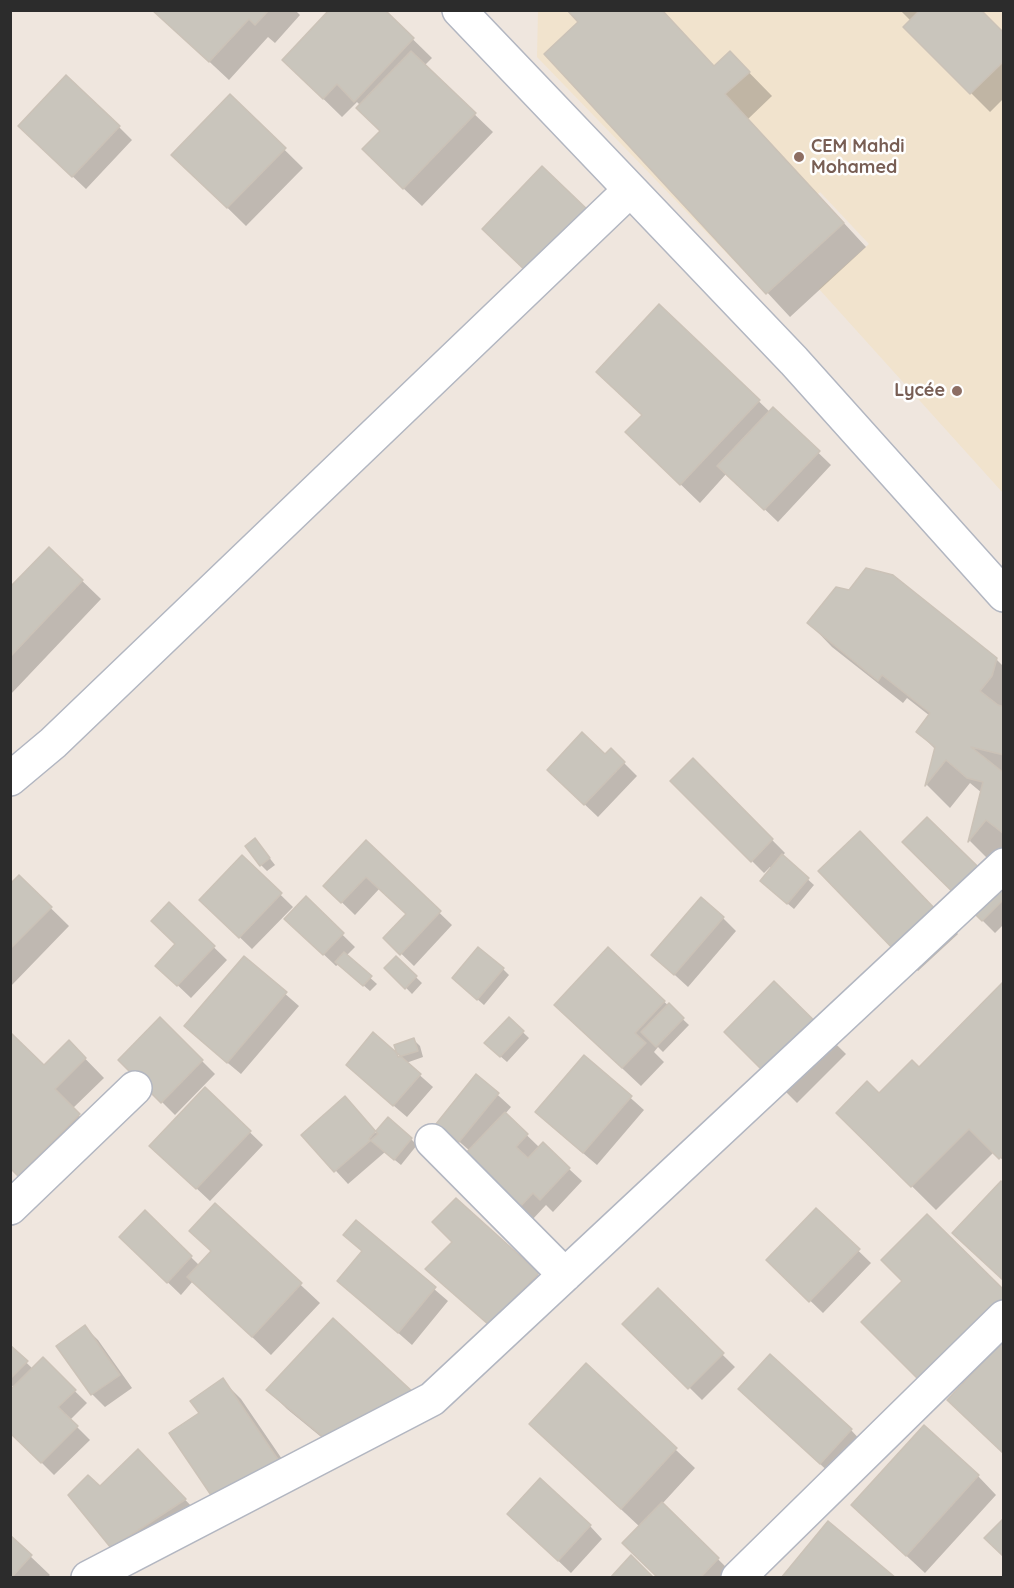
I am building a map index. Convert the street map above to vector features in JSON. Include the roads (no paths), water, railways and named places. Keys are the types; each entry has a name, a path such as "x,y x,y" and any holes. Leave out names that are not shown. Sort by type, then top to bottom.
{"street":[{"path":"459,10 794,361 1004,596"},
{"path":"10,779 53,743 630,190"},
{"path":"88,1578 432,1399 1004,865"},
{"path":"10,1208 135,1088"},
{"path":"432,1141 565,1275"},
{"path":"738,1578 1004,1317"}],"place":[{"name":"CEM Mahdi Mohamed","path":"799,157"},
{"name":"Lycée","path":"957,391"}]}
